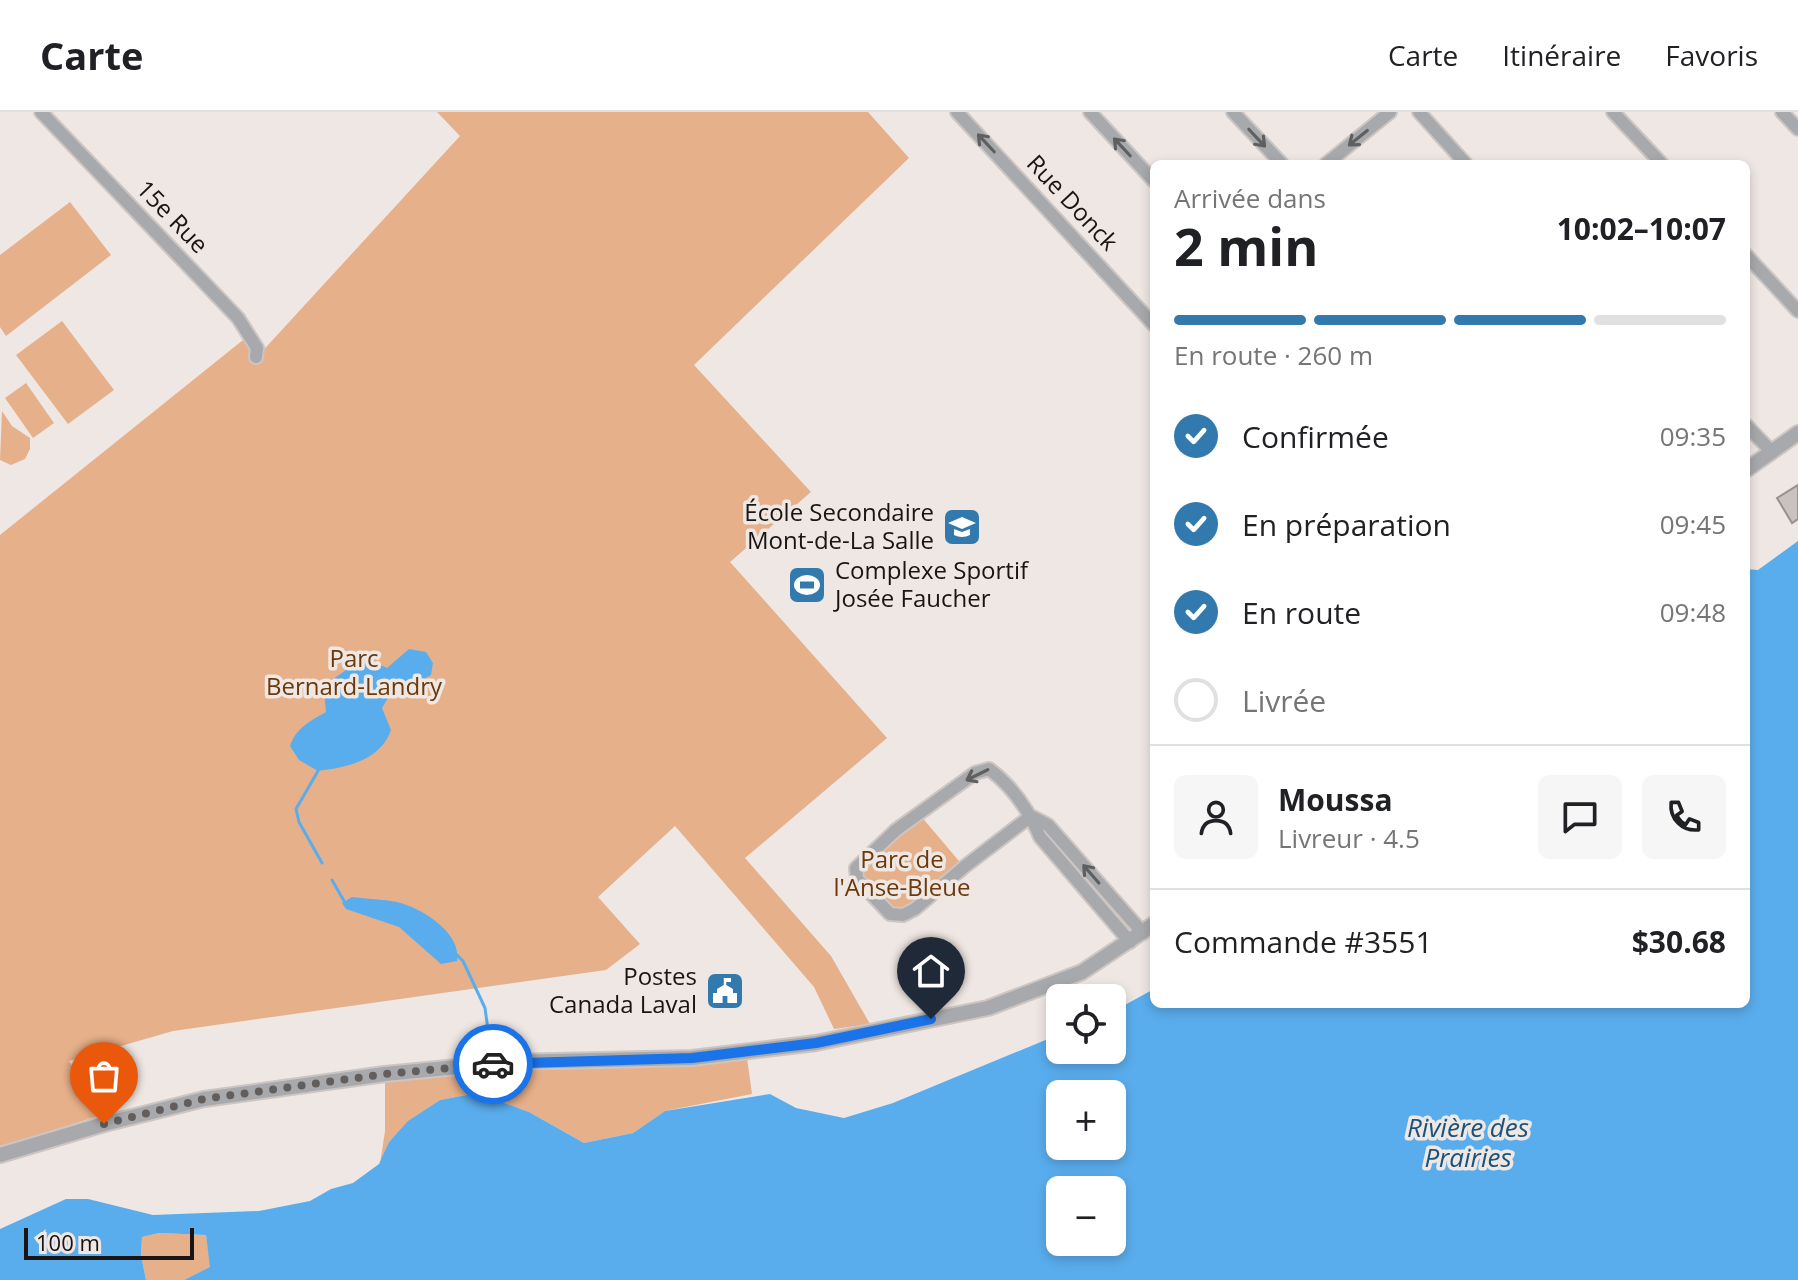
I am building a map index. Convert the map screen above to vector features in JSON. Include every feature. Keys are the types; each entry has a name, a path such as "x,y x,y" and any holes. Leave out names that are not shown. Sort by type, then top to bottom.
{"street":[{"name":"Rue Donck","path":"957,112 1150,319"},
{"path":"1090,112 1150,177"},
{"path":"1233,112 1278,160"},
{"path":"1331,160 1390,112"},
{"path":"1419,112 1462,160"},
{"path":"1613,112 1658,160"},
{"path":"1782,112 1798,129"},
{"name":"15e Rue","path":"40,113 238,318 257,348 256,357"},
{"path":"1750,259 1798,311"},
{"path":"1750,429 1771,451"},
{"path":"1750,467 1798,433"},
{"path":"1031,816 915,909 903,915 890,914 857,879 856,868 896,830 975,773 989,769 1000,777 1031,816 1040,837 1130,942"},
{"path":"0,1155 204,1099 370,1076 510,1062 692,1058 816,1043 988,1008 1082,972 1148,929 1048,825 1031,816"}],"green space":[{"name":"Parc Bernard-Landry","path":"437,112 868,112 909,158 694,365 811,492 730,562 887,738 745,858 831,956 870,1024 834,1029 814,987 675,826 598,897 640,944 606,970 173,1031 69,1061 105,1114 0,1147 0,535 243,340 257,357 460,136"},
{"path":"70,202 111,255 6,336 0,327 0,255"},
{"path":"62,321 114,390 68,424 16,355"},
{"path":"26,383 54,423 33,438 5,398"},
{"path":"2,411 12,426 30,438 30,449 25,459 11,465 0,460"},
{"name":"Parc de l'Anse-Bleue","path":"920,815 964,867 915,909 890,914 856,868"},
{"path":"746,1051 752,1094 665,1111 633,1133 584,1143 529,1112 477,1093 440,1100 409,1121 389,1142 380,1164 385,1131 385,1074"},
{"path":"159,1233 206,1235 211,1267 184,1280 146,1280 141,1255 142,1237"}],"water":[{"name":"Rivière des Prairies","path":"1798,541 1798,1280 184,1280 210,1267 206,1235 159,1233 142,1237 141,1255 146,1280 0,1280 0,1229 66,1199 88,1199 153,1215 259,1211 310,1201 331,1189 353,1183 379,1164 389,1142 408,1121 440,1100 477,1093 529,1112 584,1143 633,1133 665,1111 770,1094 796,1108 844,1118 893,1103 1046,1040 1046,1064 1126,1064 1126,1004 1150,991 1150,1008 1750,1008 1750,569 1758,570"},
{"path":"409,649 426,652 433,663 431,675 388,698 382,708 391,730 379,749 361,761 318,771 299,760 290,746 300,730 326,712 326,684 359,661 372,661 387,668"},
{"path":"352,897 397,902 428,916 453,941 457,961 441,964 399,927 346,909 342,903"}],"building":[{"path":"1798,485 1798,519 1792,523 1777,498"}],"waterway":[{"path":"318,771 296,809 299,822 322,863"},
{"path":"332,880 344,901"},
{"path":"457,955 463,961 485,1008 491,1052"}],"way so far":[{"path":"104,1124 204,1099 385,1074 493,1064"}],"place":[{"name":"École Secondaire Mont-de-La Salle","path":"962,527"},
{"name":"Complexe Sportif Josée Faucher","path":"807,585"},
{"name":"Postes Canada Laval","path":"725,991"}],"route":[{"path":"493,1064 692,1058 816,1043 931,1019"}]}
